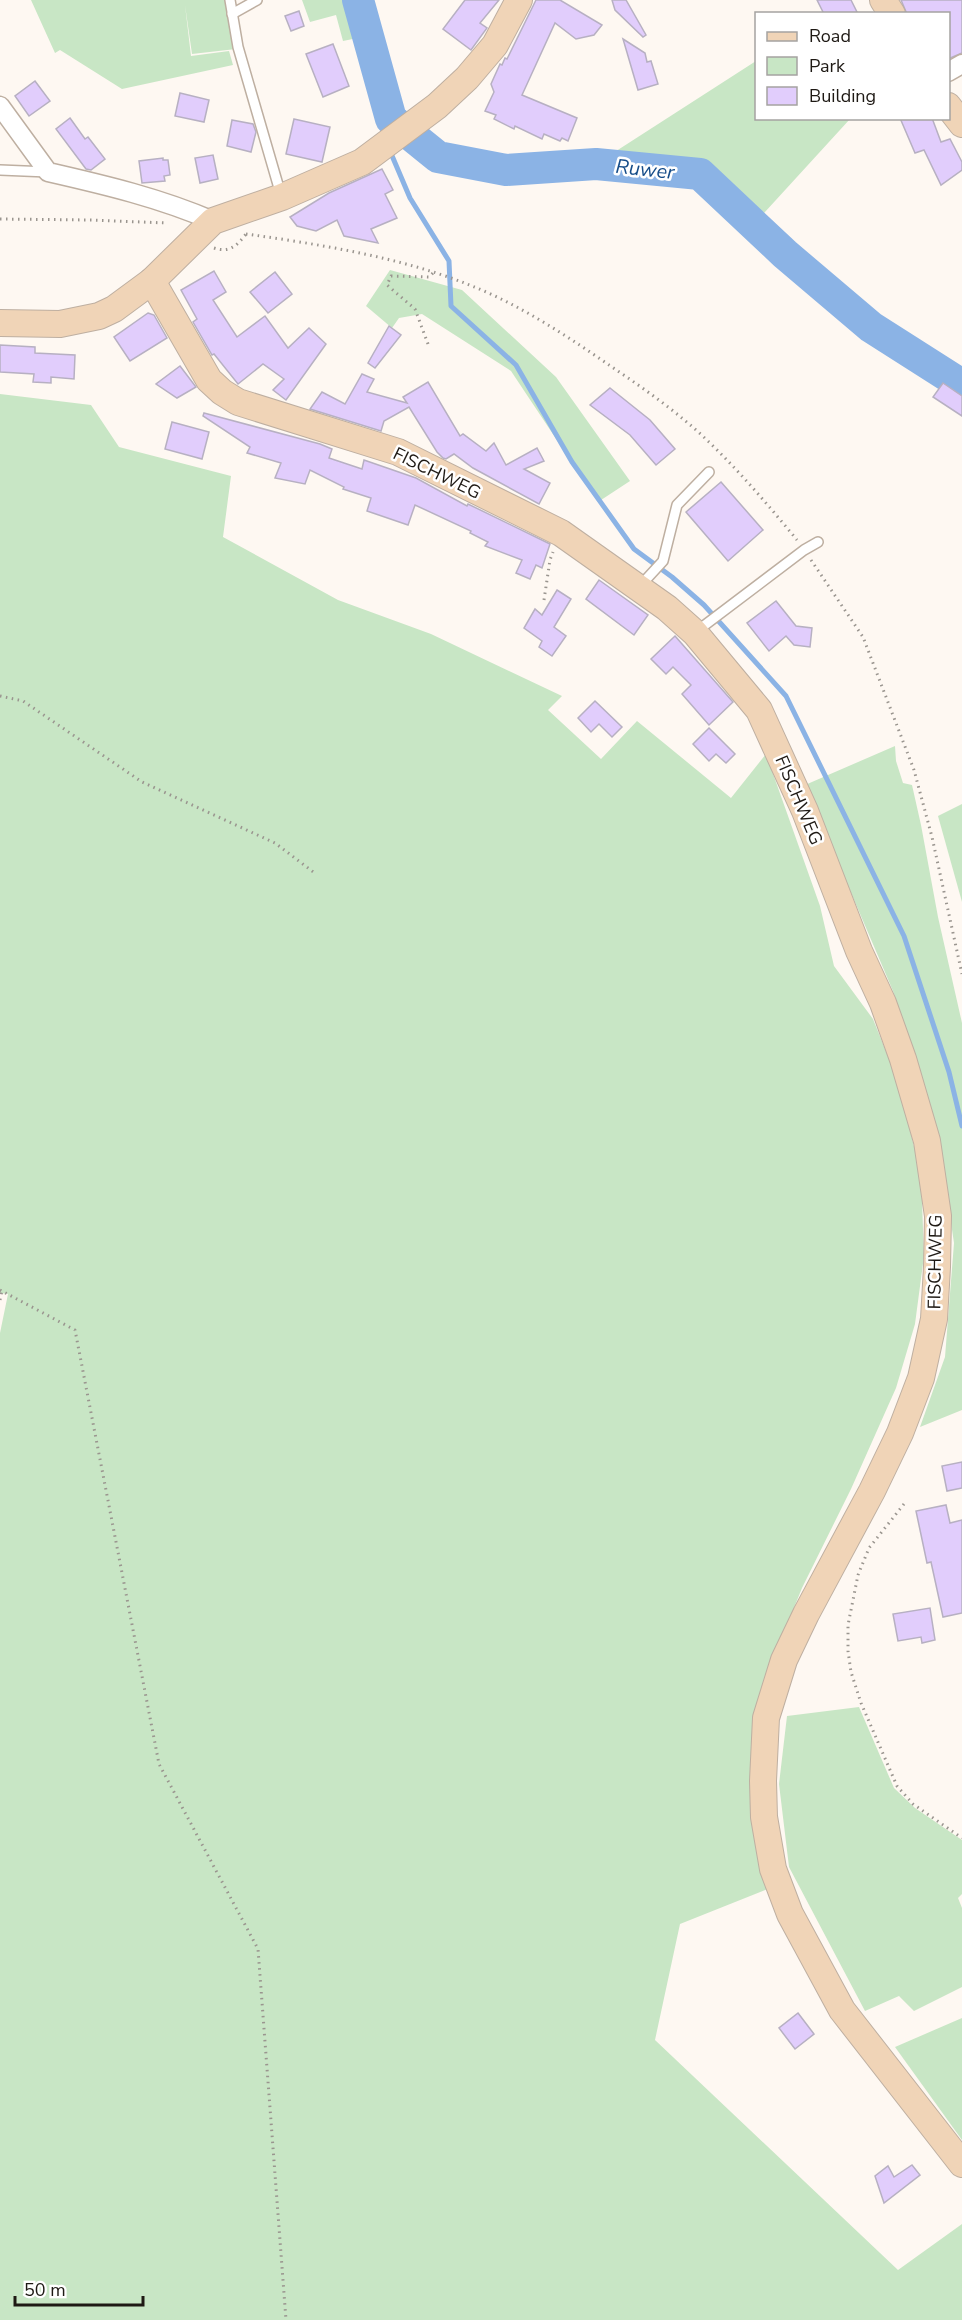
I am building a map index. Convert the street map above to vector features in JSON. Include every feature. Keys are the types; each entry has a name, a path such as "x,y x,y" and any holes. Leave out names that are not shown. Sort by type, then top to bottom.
{"main road":[{"path":"0,323 60,324 87,320 114,309 152,281 213,221 282,197 362,162 437,106 467,78 495,45 519,0"},
{"path":"950,109 962,124"},
{"name":"FISCHWEG","path":"152,281 209,380 222,392 238,402 398,452 561,533 645,580 667,608 702,626 759,710 805,811 859,951 883,1003 903,1059 927,1141 938,1216 934,1319 921,1378 900,1433 784,1660 766,1718 764,1817 773,1869 790,1914 842,2010 962,2164"}],"street":[{"path":"0,106 48,172 126,190 183,208 213,221"}],"lane":[{"path":"230,0 238,47 282,197"},
{"path":"232,14 257,0"},
{"path":"0,170 48,172"},
{"path":"645,580 663,561 677,505 709,472"},
{"path":"702,626 818,542"}],"path":[{"path":"0,219 173,224"},
{"path":"246,234 376,258 465,283"},
{"path":"428,344 415,309 387,285 391,276 429,277 435,273"},
{"path":"544,600 550,560 561,533"},
{"path":"0,696 23,701 142,782 275,843 316,874"},
{"path":"0,1300 1,1290 75,1330 159,1764 258,1949 286,2320"},
{"path":"904,1504 869,1548 858,1575 848,1625 851,1672 861,1703 897,1786 913,1804 962,1838"}],"green space":[{"path":"31,0 229,0 236,49 192,54 185,5 191,56 229,51 233,65 122,89 60,50 55,53"},
{"path":"302,0 367,0 377,34 343,41 336,15 310,22"},
{"path":"755,62 755,120 849,120 753,225 700,174 596,164"},
{"path":"390,270 462,290 556,377 630,481 598,502 511,371 422,314 399,318 392,328 366,306"},
{"path":"0,394 91,405 119,447 231,476 223,537 338,600 431,634 562,696 548,710 601,759 637,721 731,798 766,754 820,906 834,966 873,1019 897,1079 921,1174 924,1256 915,1324 896,1388 851,1489 802,1588 767,1674 778,1885 680,1924 655,2040 898,2270 962,2224 962,2320 0,2320 0,1333 8,1294 0,1293"},
{"path":"895,746 896,761 903,783 912,785 962,1023 962,1410 920,1427 945,1357 954,1243 943,1169 917,1063 893,991 805,785"},
{"path":"962,804 962,902 938,816"},
{"path":"859,1707 894,1788 915,1808 962,1840 962,1894 958,1898 962,1908 962,1987 914,2011 899,1996 865,2011 789,1867 779,1784 787,1716"},
{"path":"962,2018 962,2140 895,2047"}],"building":[{"path":"465,0 499,0 480,23 487,28 471,50 443,29"},
{"path":"536,0 560,0 602,25 594,35 576,39 555,23 522,95 577,118 568,141 562,138 560,141 544,134 542,139 515,126 514,129 494,119 496,115 485,111 494,92 491,84 500,64 502,65 505,58 507,59"},
{"path":"612,0 626,0 646,35 643,37 615,10"},
{"path":"817,0 851,0 857,12 823,12"},
{"path":"901,0 962,0 962,53 950,58 950,12 906,12"},
{"path":"299,11 304,26 291,31 285,16"},
{"path":"623,39 645,53 647,62 651,61 658,84 638,90"},
{"path":"333,44 349,86 323,97 306,54"},
{"path":"35,81 50,101 29,116 15,96"},
{"path":"180,93 209,100 204,122 175,116"},
{"path":"70,118 85,139 88,137 105,159 91,170 86,169 56,129"},
{"path":"294,119 330,127 322,162 286,154"},
{"path":"232,120 253,124 256,132 251,152 227,146"},
{"path":"901,120 933,120 941,142 950,139 962,162 962,170 941,185 924,150 915,153"},
{"path":"213,155 218,179 200,183 195,158"},
{"path":"163,158 163,160 168,160 170,175 164,176 165,181 142,183 139,161"},
{"path":"382,169 393,190 385,194 397,218 371,229 378,243 344,236 337,220 316,231 297,226 290,217 329,193"},
{"path":"214,271 226,292 213,300 237,337 265,316 288,348 309,328 326,344 286,400 273,390 284,379 263,364 238,384 214,354 212,355 193,322 197,319 181,290"},
{"path":"275,272 292,294 268,313 250,292"},
{"path":"148,313 154,315 167,338 130,361 114,337"},
{"path":"389,326 401,335 375,368 368,363"},
{"path":"0,345 35,347 35,353 75,355 74,379 51,377 51,383 33,382 34,374 0,372"},
{"path":"180,366 196,387 177,398 156,384"},
{"path":"362,374 374,379 367,392 407,403 403,397 428,382 460,436 463,434 486,451 494,443 506,465 537,448 544,461 524,469 550,483 539,504 473,468 454,454 446,459 443,458 409,407 384,421 381,431 310,409 322,392 345,404"},
{"path":"943,383 962,396 962,416 933,397"},
{"path":"610,388 650,420 675,449 656,465 630,435 590,405"},
{"path":"204,413 320,444 332,449 329,458 362,469 364,460 416,478 467,506 468,504 550,544 542,568 536,565 530,579 516,573 522,560 485,546 488,542 470,533 471,531 415,505 408,525 367,511 371,498 343,489 344,487 310,470 305,484 275,478 281,463 247,453 250,447 203,416"},
{"path":"172,422 209,432 202,459 165,449"},
{"path":"721,482 763,530 728,561 686,512"},
{"path":"599,580 648,615 634,635 586,599"},
{"path":"557,590 571,599 554,627 566,636 552,656 539,647 542,641 524,628 535,609 542,615"},
{"path":"776,601 796,626 812,628 810,647 794,645 786,636 769,651 747,623"},
{"path":"675,636 733,702 709,725 682,694 691,685 673,667 666,674 651,659"},
{"path":"595,701 622,727 612,737 599,724 591,732 578,718"},
{"path":"709,728 735,754 726,763 716,754 709,761 693,744"},
{"path":"962,1462 962,1488 947,1491 942,1466"},
{"path":"946,1505 950,1523 962,1520 962,1613 943,1617 931,1562 927,1563 916,1511"},
{"path":"930,1608 935,1640 922,1643 921,1637 898,1641 893,1614"},
{"path":"798,2013 814,2034 795,2049 779,2028"},
{"path":"912,2165 920,2175 884,2203 875,2176 888,2166 894,2177"}],"waterway":[{"name":"Ruwer","path":"358,0 391,119 438,157 506,170 596,164 700,174 785,254 871,327 962,385"},
{"path":"388,131 391,119"},
{"path":"390,151 410,198 449,261 451,306 516,365 572,462 634,549 672,577 704,605 786,696 904,936 949,1072 962,1126"}]}
